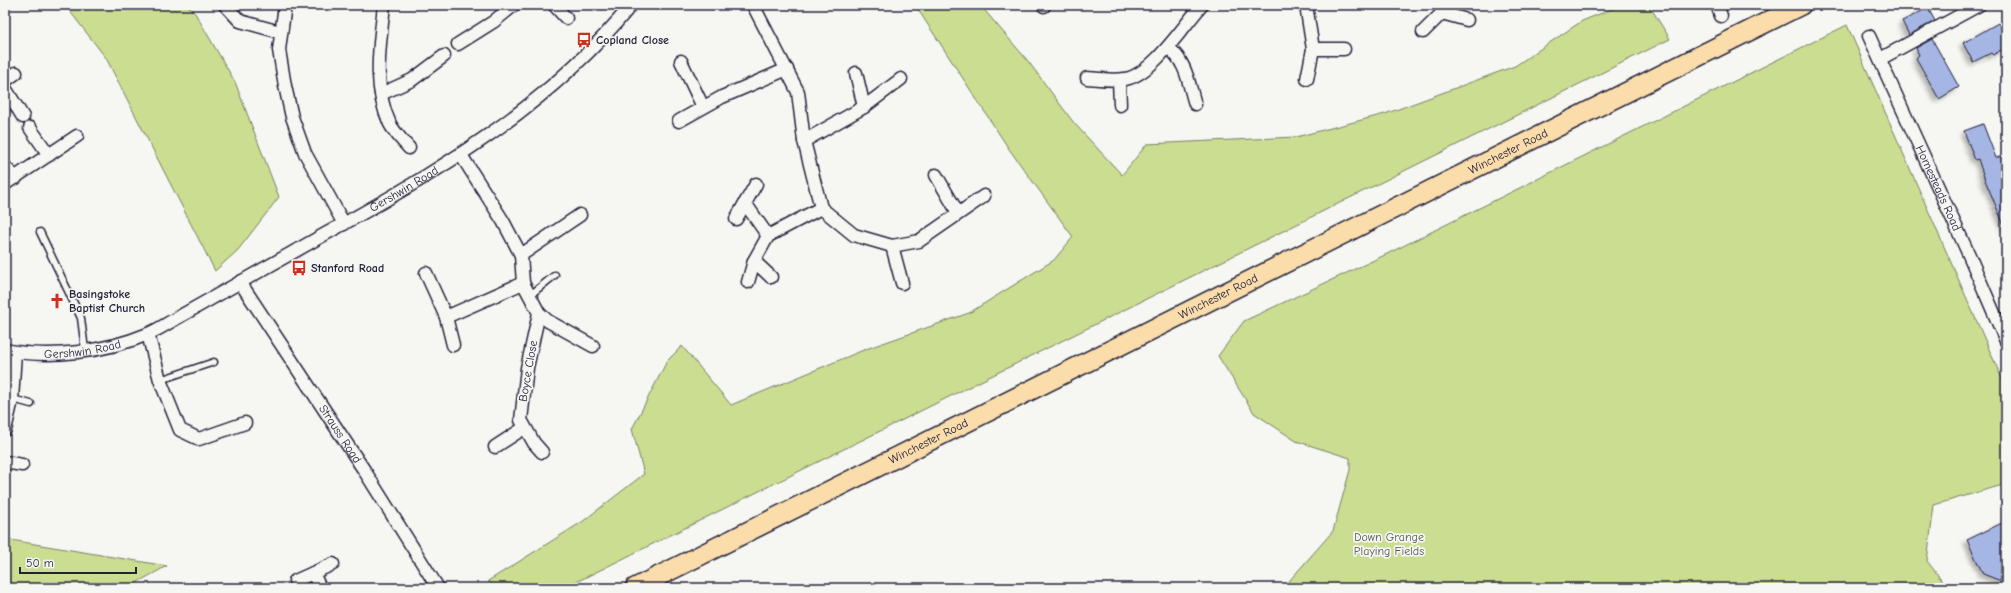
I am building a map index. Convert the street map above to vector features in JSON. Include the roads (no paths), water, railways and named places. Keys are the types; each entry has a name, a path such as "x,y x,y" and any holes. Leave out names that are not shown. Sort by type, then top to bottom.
{"main road":[{"name":"Winchester Road","path":"635,588 1801,5"}],"street":[{"path":"225,5 240,21 280,32"},
{"path":"285,5 280,32 279,50 292,116 305,153 344,224"},
{"path":"384,5 378,64 381,94 390,124 410,148"},
{"path":"458,44 493,22 514,5"},
{"path":"554,5 566,18"},
{"name":"Gershwin Road","path":"5,430 10,351 55,353 85,350 110,346 148,334 424,179 461,155 496,131 547,91 599,41 631,5"},
{"path":"753,5 798,92 804,141 821,208 854,234 892,246 919,241 984,196"},
{"path":"1088,78 1119,80 1127,79 1141,71 1158,58 1202,5"},
{"path":"1306,5 1313,49 1307,79"},
{"path":"1880,59 1979,5"},
{"path":"1423,32 1441,9 1467,20"},
{"name":"Homesteads Road","path":"1869,36 1966,248 2006,341"},
{"path":"1168,47 1178,56 1184,66 1195,104"},
{"path":"1313,49 1344,49"},
{"path":"381,94 412,80 444,56"},
{"path":"681,61 703,107"},
{"path":"679,121 722,97 787,70"},
{"path":"5,81 16,73"},
{"path":"856,73 864,107"},
{"path":"804,141 864,107 900,79"},
{"path":"1119,80 1120,104"},
{"path":"5,88 23,117"},
{"path":"30,128 49,156"},
{"path":"5,184 77,136"},
{"path":"461,155 503,221 521,255 523,283 539,314 548,321 593,346"},
{"path":"5,167 16,178"},
{"path":"936,175 958,213"},
{"path":"736,219 756,184"},
{"path":"745,202 768,236"},
{"path":"748,282 754,261 768,236 821,208"},
{"path":"521,255 580,215"},
{"path":"892,246 902,283"},
{"path":"754,261 771,277"},
{"path":"426,273 446,317 453,345"},
{"name":"Strauss Road","path":"240,282 364,470 438,588"},
{"path":"446,317 523,283"},
{"name":"Boyce Close","path":"524,428 521,420 527,368 539,314"},
{"path":"148,334 160,380 180,430 199,439 245,423"},
{"path":"495,447 524,428 542,452"},
{"path":"5,462 22,465"},
{"path":"295,581 333,564"},
{"path":"313,573 320,588"}],"lane":[{"path":"40,232 81,318 85,350"},
{"path":"529,296 555,275"},
{"path":"160,380 214,362"},
{"path":"8,398 31,404"}],"place":[{"name":"Copland Close","path":"584,40"},
{"name":"Stanford Road","path":"299,268"},
{"name":"Basingstoke Baptist Church","path":"57,301"}],"park label":[{"name":"Down Grange Playing Fields","path":"1389,544"}]}
